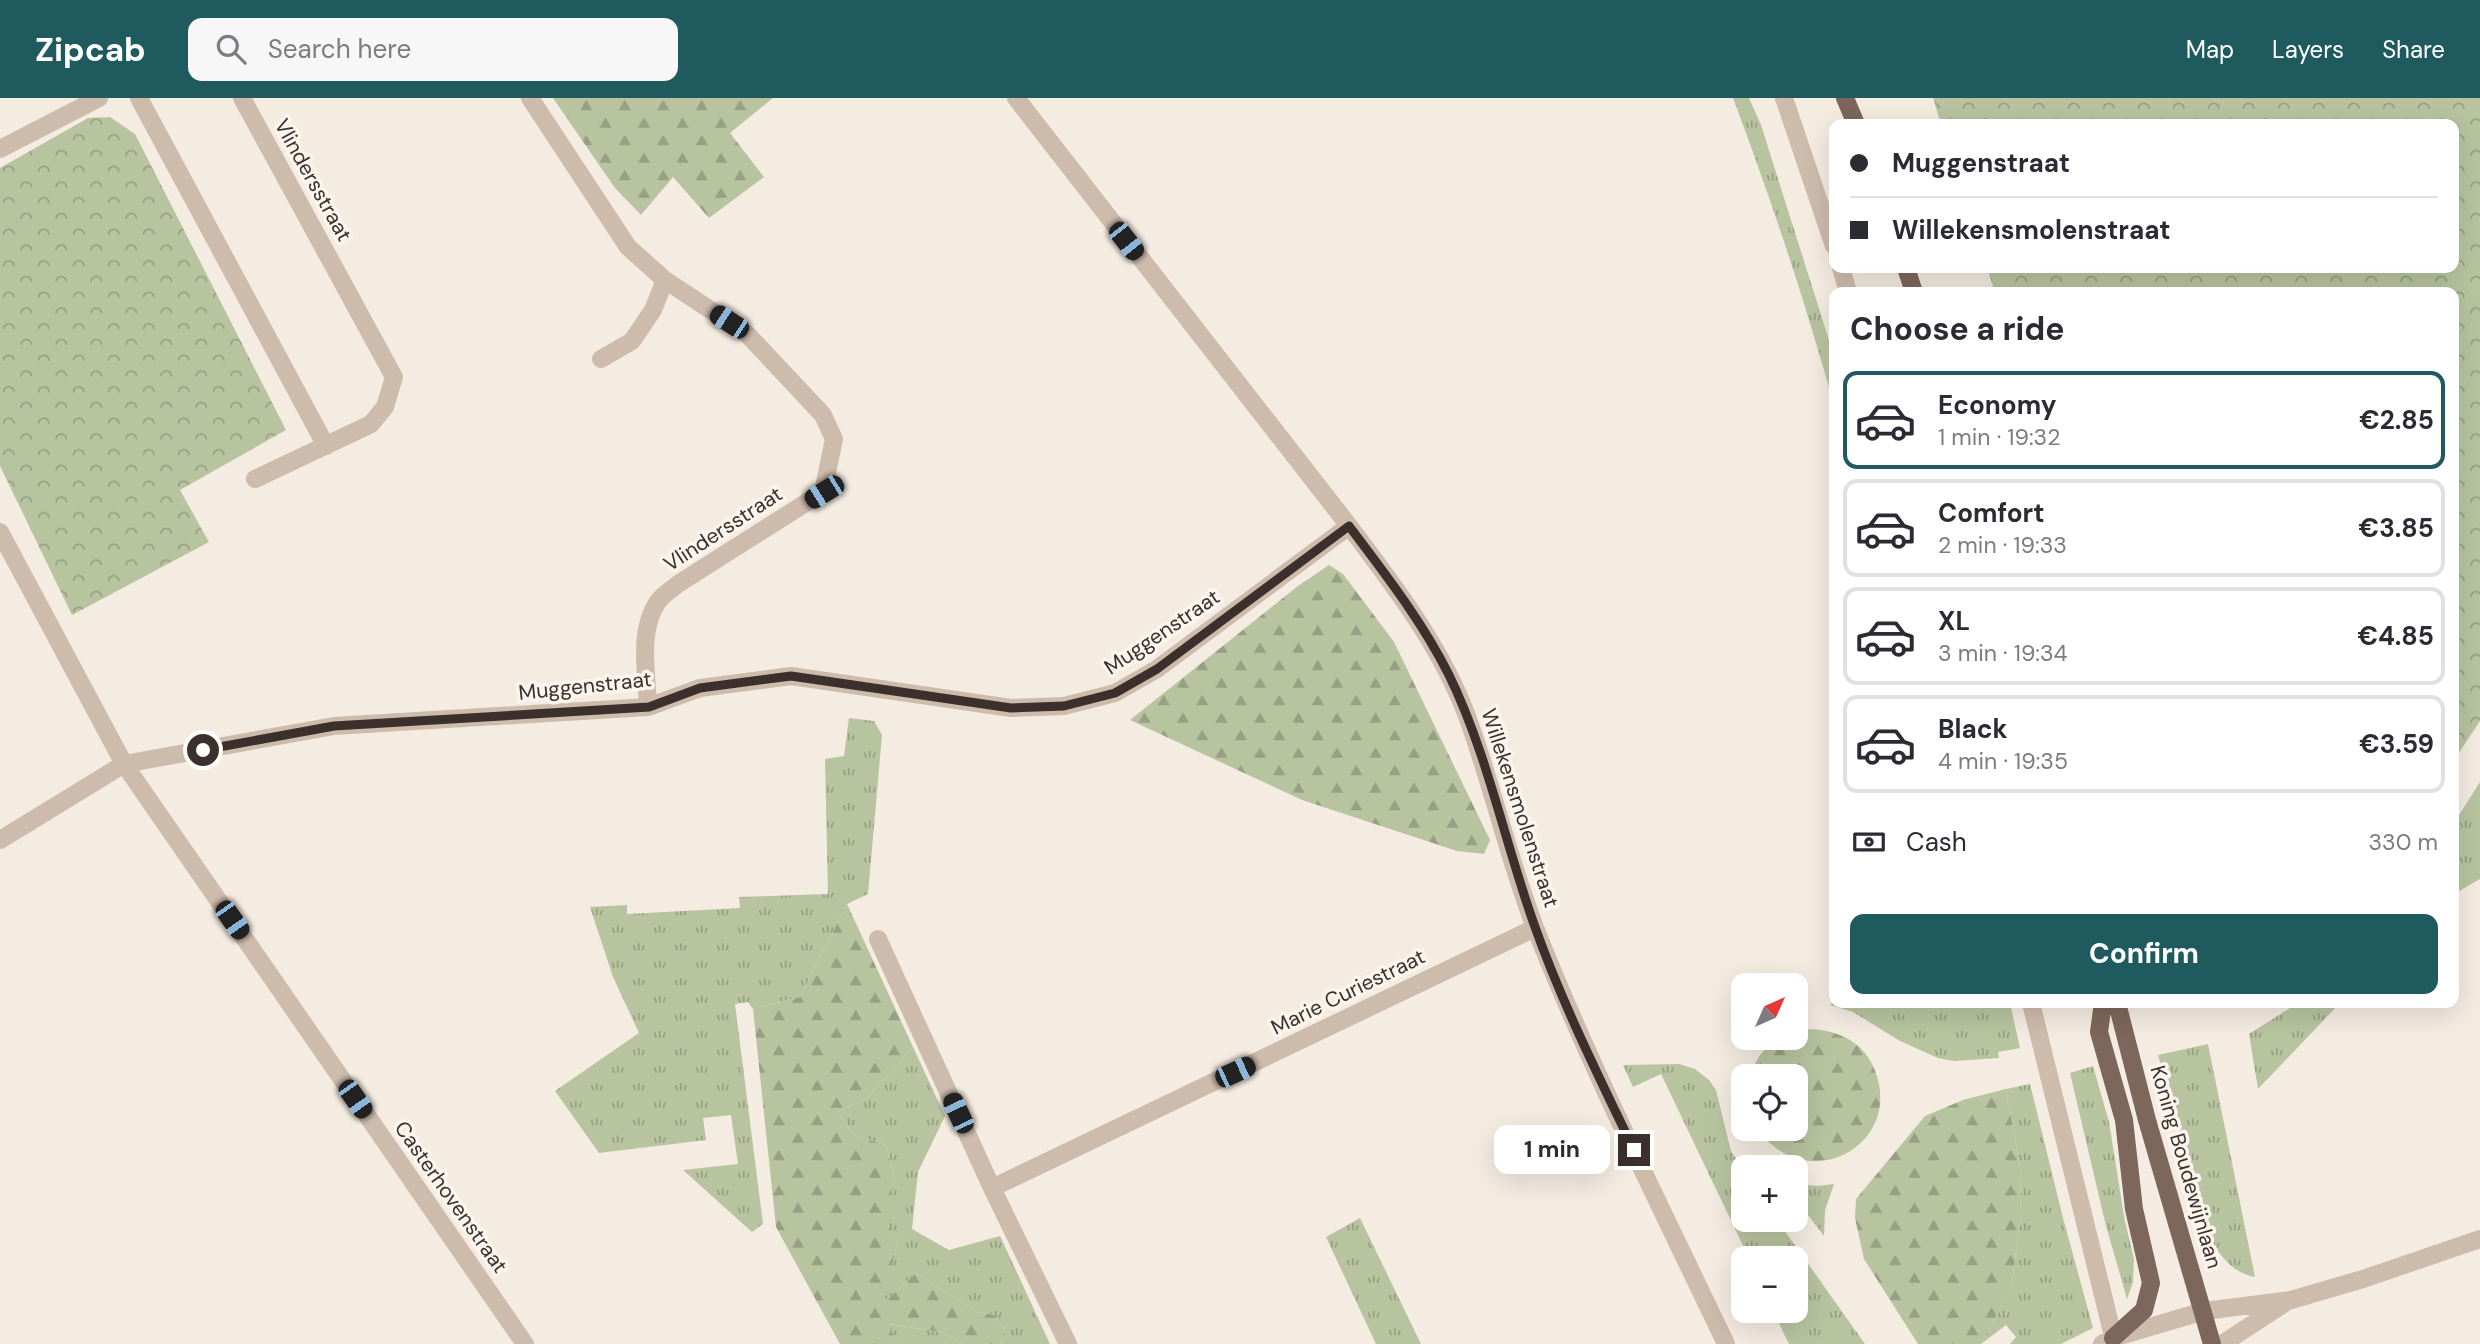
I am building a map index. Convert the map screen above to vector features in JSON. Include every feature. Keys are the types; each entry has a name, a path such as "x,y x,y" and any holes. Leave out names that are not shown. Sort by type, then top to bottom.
{"main road":[{"path":"1846,98 1854,119"},
{"path":"2102,1008 2099,1032 2124,1121 2134,1209 2151,1283 2144,1310 2110,1342"},
{"name":"Koning Boudewijnlaan","path":"2118,1008 2147,1120 2212,1344"}],"street":[{"path":"0,149 99,98"},
{"path":"139,98 326,446"},
{"name":"Vlindersstraat","path":"243,98 394,377 385,407 371,424 255,479"},
{"name":"Vlindersstraat","path":"530,98 628,247 665,280 747,334 822,415 834,439 824,492 678,584 658,601 649,618 646,633 649,707"},
{"name":"Willekensmolenstraat","path":"1016,98 1349,526 1425,632 1449,675 1468,718 1535,928 1586,1051 1726,1344"},
{"path":"1783,98 1829,231"},
{"path":"601,359 632,341 653,310 665,280"},
{"name":"Muggenstraat","path":"0,840 124,764 334,726 649,707 700,688 791,676 1011,708 1064,706 1115,693 1157,669 1349,526"},
{"path":"0,532 124,764"},
{"name":"Casterhovenstraat","path":"124,764 525,1344"},
{"name":"Marie Curiestraat","path":"992,1188 1535,928"},
{"path":"877,939 992,1188 1068,1344"},
{"path":"2032,1008 2110,1342 2204,1311 2291,1300 2364,1279 2480,1239"},
{"path":"2222,1344 2291,1300"}],"green space":[{"path":"553,98 773,98 730,133 764,177 709,218 673,177 641,215 615,188"},
{"path":"1733,98 1749,98 1761,125 1829,340 1829,388 1787,250"},
{"path":"1933,98 2480,98 2480,721 2459,752 2459,287 1993,287 1989,273 2459,273 2459,119 1939,119"},
{"path":"110,117 135,134 286,430 180,490 209,542 72,615 0,466 0,168 88,118"},
{"path":"1329,565 1343,574 1394,642 1490,840 1484,854 1457,851 1302,800 1130,720 1298,586"},
{"path":"849,718 874,721 882,735 868,894 847,904 800,997 753,1009 748,1002 735,1004 763,1224 752,1232 683,1170 738,1164 731,1115 703,1118 706,1140 599,1153 555,1091 639,1033 613,977 590,907 627,905 627,914 740,908 739,897 828,894 825,759 844,756"},
{"path":"2480,782 2480,879 2459,891 2459,815"},
{"path":"847,904 913,1047 866,1099 838,1111 853,1135 886,1145 895,1182 882,1217 898,1239 884,1302 916,1273 977,1312 994,1315 1006,1332 1001,1344 964,1344 942,1332 888,1324 898,1344 840,1344 776,1227 753,1009 800,997"},
{"path":"1840,1008 2011,1008 2020,1048 1998,1052 1999,1058 1954,1061 1938,1058 1900,1041 1853,1012"},
{"path":"2290,1008 2335,1008 2258,1089 2249,1034"},
{"path":"1808,1030 1830,1032 1855,1043 1873,1066 1880,1093 1877,1118 1865,1138 1848,1153 1826,1160 1808,1160 1808,1155 1790,1155 1778,1150 1769,1141 1808,1141 1808,1064 1755,1064 1764,1050 1808,1050"},
{"path":"2208,1044 2255,1277 2240,1272 2229,1264 2211,1240 2158,1055"},
{"path":"913,1047 945,1116 918,1172 912,1229 949,1250 1000,1236 1050,1344 1001,1344 1006,1332 994,1315 977,1312 916,1273 883,1303 898,1239 881,1217 895,1182 886,1145 853,1135 838,1111 866,1099"},
{"path":"1679,1064 1695,1069 1709,1080 1716,1090 1734,1155 1731,1155 1731,1220 1661,1074 1633,1087 1623,1065"},
{"path":"2093,1066 2109,1122 2125,1222 2134,1259 2133,1282 2127,1299 2106,1226 2070,1073"},
{"path":"2030,1084 2093,1328 2061,1344 2010,1344 2016,1337 2006,1325 1981,1344 2011,1289 2021,1215 2020,1166 2006,1089"},
{"path":"2006,1089 2020,1166 2021,1215 2011,1289 1981,1344 1918,1344 1864,1259 1855,1218 1856,1199 1925,1116 1963,1100"},
{"path":"1834,1184 1825,1210 1824,1236 1808,1215 1808,1185"},
{"path":"1360,1218 1421,1344 1376,1344 1326,1237"},
{"path":"1737,1232 1786,1232 1795,1246 1743,1246"},
{"path":"1808,1264 1865,1344 1789,1344 1779,1323 1808,1323"},
{"path":"887,1324 942,1332 964,1344 898,1344"}],"route":[{"path":"203,750 334,726 649,707 700,688 791,676 1011,708 1064,706 1115,693 1157,669 1349,526 1398,591 1449,675 1468,718 1535,928 1586,1051 1634,1150"}]}
